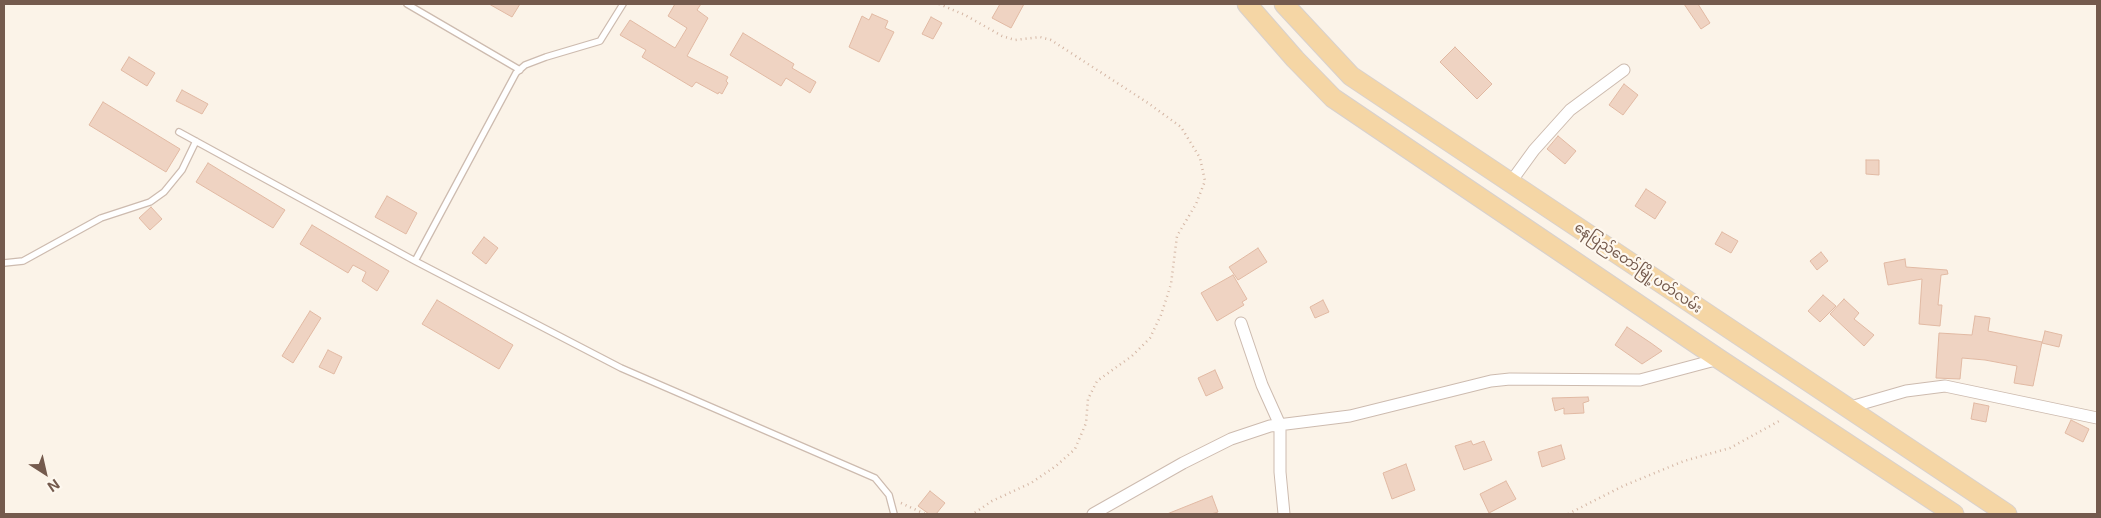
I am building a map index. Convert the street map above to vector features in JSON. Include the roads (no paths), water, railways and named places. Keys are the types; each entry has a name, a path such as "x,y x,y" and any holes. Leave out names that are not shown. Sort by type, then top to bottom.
{"main road":[{"path":"1247,4 1296,60 1333,98 1719,359 1954,514"},
{"name":"နေပြည်တော်မြို့ပတ်လမ်း","path":"1284,4 1351,76 2007,514"}],"street":[{"path":"1510,182 1534,150 1570,110 1624,70"},
{"path":"1241,324 1262,386 1280,424 1280,472 1284,514"},
{"path":"1094,514 1183,463 1231,439 1270,426 1350,416 1491,381 1510,379 1640,380 1719,359"},
{"path":"1847,408 1906,391 1945,386 2097,418"}],"lane":[{"path":"407,4 520,70"},
{"path":"415,261 516,73 525,65 546,57 600,41 623,4"},
{"path":"179,132 415,261 621,368 875,478 890,498 894,514"},
{"path":"4,263 23,261 101,218 150,202 164,192 182,170 196,141"}]}
